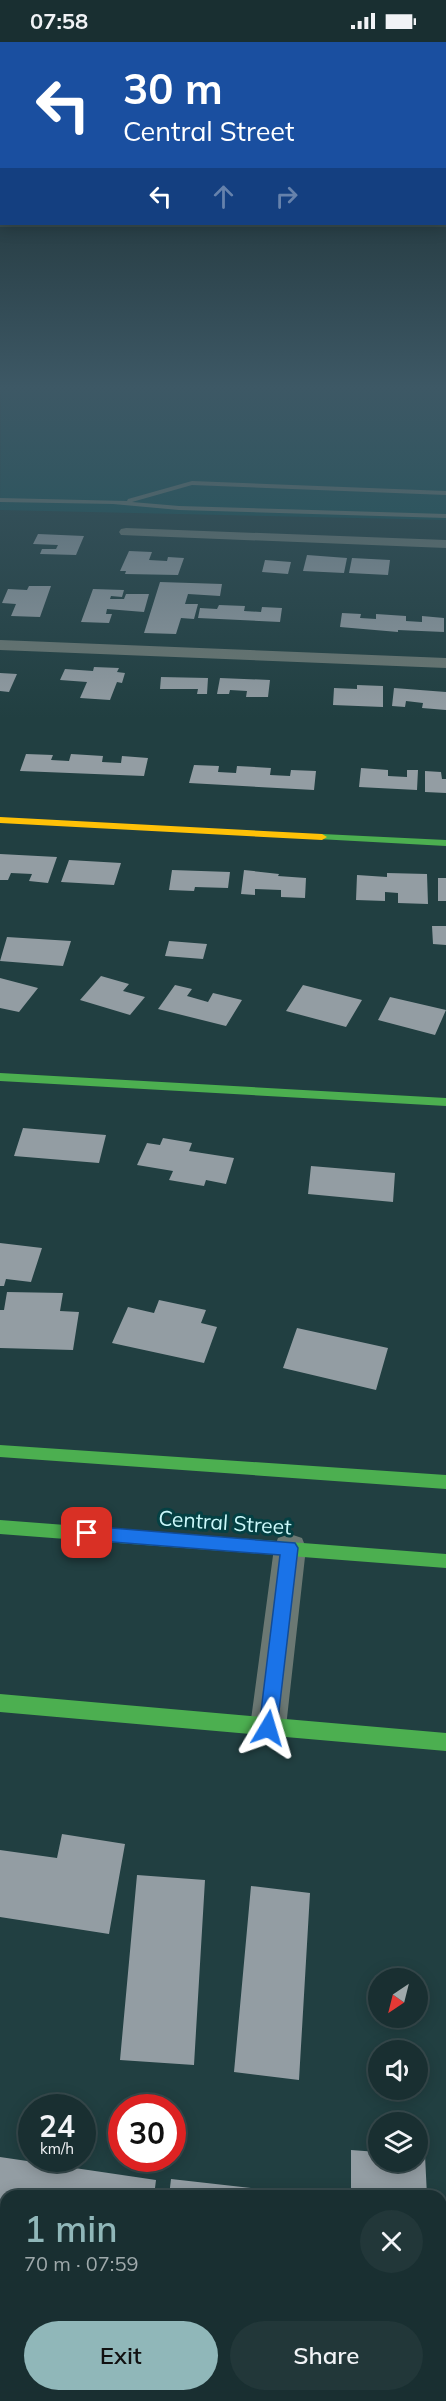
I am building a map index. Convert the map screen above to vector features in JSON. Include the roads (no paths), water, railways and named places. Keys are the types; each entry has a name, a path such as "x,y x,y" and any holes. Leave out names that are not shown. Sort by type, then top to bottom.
{"street":[{"path":"126,532 446,544"},
{"path":"0,645 446,663"},
{"path":"0,820 446,843"},
{"path":"0,1077 446,1102"},
{"path":"0,1451 446,1482"},
{"name":"Central Street","path":"0,1528 446,1561"},
{"path":"268,1728 290,1548"},
{"path":"0,1703 446,1742"}],"lane":[{"path":"113,502 135,499"},
{"path":"270,511 294,499"},
{"path":"0,500 113,502 179,508 446,516"}]}
